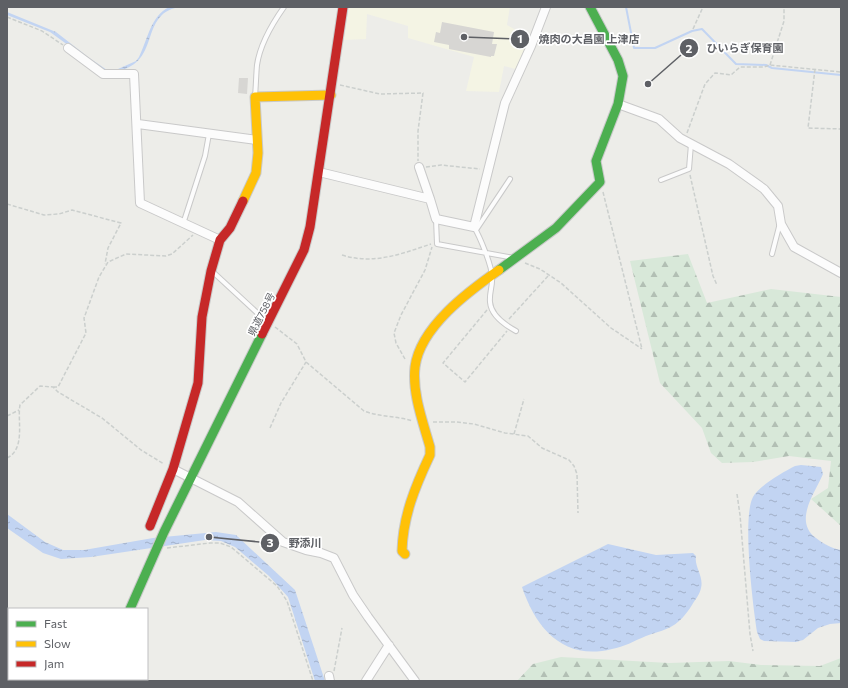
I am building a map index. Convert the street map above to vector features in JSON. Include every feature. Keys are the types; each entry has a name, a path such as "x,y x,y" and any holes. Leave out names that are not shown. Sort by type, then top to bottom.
{"street":[{"name":"県道758号","path":"130,608 158,550 164,532 304,250 310,227 319,172 343,7"},
{"path":"420,168 436,219 475,229 487,171 505,103 531,46 546,7"},
{"path":"405,554 402,551 401,540 406,510 430,455 430,447 416,388 415,368 429,333 453,305 474,288 492,277 515,258 540,242 562,223 600,182 596,161 598,152 618,104 623,76 618,60 590,7"},
{"path":"68,48 103,74 134,74 138,124 140,203 220,240"},
{"path":"150,526 173,468 198,383 202,317 211,270 220,240 233,222 256,173 257,140 255,97 331,95"},
{"path":"618,104 659,119 688,142 729,164 764,189 778,206 780,220 794,247 841,273"},
{"path":"138,124 257,140"},
{"path":"319,172 430,199"},
{"path":"173,468 191,479 238,502 283,542 334,558 354,595 407,672 415,681"},
{"path":"366,681 389,645"}],"lane":[{"path":"255,97 257,64 265,40 273,23 284,7"},
{"path":"183,224 205,156 210,134"},
{"path":"661,180 689,169 688,142"},
{"path":"510,179 475,229 492,277 491,305 493,312 504,324 516,331"},
{"path":"436,219 437,244 515,258"},
{"path":"772,254 780,220"},
{"path":"211,270 268,323"}],"path":[{"path":"693,29 703,7"},
{"path":"770,65 784,21 784,7"},
{"path":"7,18 42,31 68,48"},
{"path":"688,142 696,104 711,75 715,73 731,75 740,67 764,67 770,65 841,72"},
{"path":"815,69 808,128 841,129"},
{"path":"336,84 380,94 423,93 418,131 418,163 420,168 441,165 474,168 487,171"},
{"path":"689,169 690,181 713,276 717,285"},
{"path":"515,258 562,282 611,328 642,349 600,182"},
{"path":"7,204 44,215 59,214 72,210 121,223 108,248 105,265 84,318 86,333 58,387 40,386 20,405 19,438 16,448 7,458"},
{"path":"105,265 116,257 126,254 166,256 172,254 191,236 200,232"},
{"path":"342,255 354,259 392,257 433,244 425,270 401,315 394,333 396,343 405,359"},
{"path":"504,324 549,275"},
{"path":"491,305 443,363 465,382 510,328"},
{"path":"268,323 290,337 297,344 306,362 364,411 373,414 423,422 456,422 528,436 542,448 569,460 574,466 576,474 578,513"},
{"path":"270,428 281,403 306,362"},
{"path":"54,387 58,392 102,418 154,459 173,468"},
{"path":"514,434 524,399"},
{"path":"7,416 19,410"},
{"path":"737,494 750,634 753,651"},
{"path":"158,550 210,543 220,543 231,547 283,593 287,601 313,681"},
{"path":"331,677 342,628"}],"shaded area":[{"path":"349,7 510,7 507,25 533,40 519,70 504,66 499,92 466,91 474,57 408,38 408,26 367,14 366,39 344,40"}],"green space":[{"path":"688,254 707,303 771,289 841,297 841,526 811,499 828,488 831,461 789,456 753,462 722,463 711,453 702,428 660,383 630,261"},
{"path":"561,657 669,663 729,661 761,665 820,666 841,658 841,681 517,681 533,664"}],"water":[{"path":"169,7 179,7 166,12 157,20 144,53 136,63 124,69 105,72 50,32 7,15 7,12 56,32 107,70 118,69 136,61 154,22 163,11"},
{"path":"801,465 821,467 823,474 811,498 806,515 806,524 809,531 816,538 828,546 841,550 841,623 830,624 818,628 803,640 796,642 764,641 760,639 757,632 753,603 748,542 750,508 753,497 760,488 784,472 795,466"},
{"path":"7,514 45,542 63,550 84,550 153,538 216,532 236,535 295,590 325,681 315,681 288,597 269,576 235,547 221,541 205,540 91,557 61,559 43,553 7,528"},
{"path":"608,544 656,555 693,553 696,556 696,564 702,584 700,592 687,612 673,626 612,649 595,652 566,646 554,638 535,616 522,587"}],"building":[{"path":"442,22 494,32 492,44 497,44 494,56 491,57 449,49 449,45 434,42 436,32 440,33"},
{"path":"239,78 248,78 247,94 238,93"}],"waterway":[{"path":"626,7 634,48 655,48 692,31 702,29 736,64 766,65 772,68 841,75"}],"traffic: fast":[{"path":"499,270 556,228 600,182 596,161 618,104 623,76 618,60 590,7"},
{"path":"130,608 164,532 262,334"}],"traffic: slow":[{"path":"243,201 256,173 258,153 255,97 331,95"},
{"path":"405,554 402,551 407,514 419,479 430,455 430,447 415,387 415,367 419,352 426,338 448,311 474,288 499,270"}],"traffic: jam":[{"path":"262,334 304,250 310,227 343,7"},
{"path":"150,526 173,469 198,383 202,317 211,271 220,240 230,228 243,201"}],"place":[{"name":"焼肉の大昌園 上津店","path":"464,37"},
{"name":"ひいらぎ保育園","path":"648,84"},
{"name":"野添川","path":"209,537"}]}
